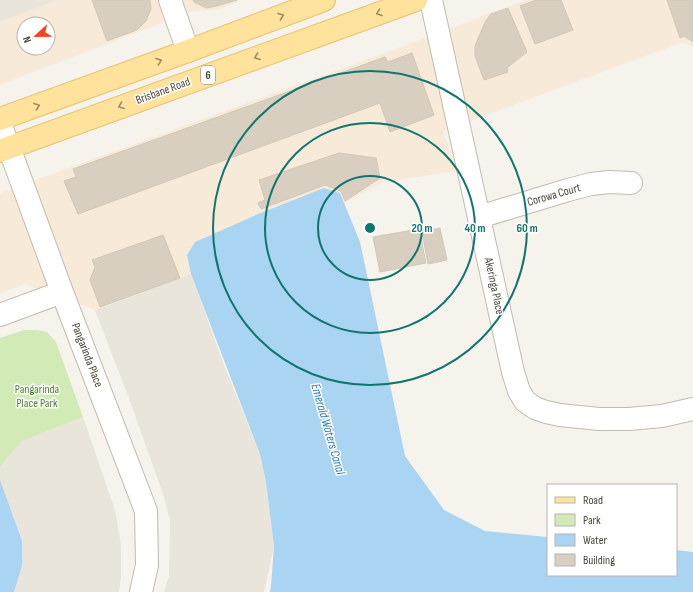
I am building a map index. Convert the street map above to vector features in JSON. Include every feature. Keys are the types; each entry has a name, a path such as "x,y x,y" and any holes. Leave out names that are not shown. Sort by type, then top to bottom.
{"main road":[{"path":"0,119 324,0"},
{"name":"Brisbane Road","path":"5,149 416,0"}],"street":[{"path":"170,0 188,51"},
{"name":"Akeringa Place","path":"431,0 513,372 519,390 526,402 535,408 546,412 560,415 599,418 629,419 662,416 693,409"},
{"name":"Pangarinda Place","path":"0,123 5,149 62,292 146,511 147,565 141,592"},
{"name":"Corowa Court","path":"478,217 591,184 609,182 630,183"},
{"path":"0,315 62,292"}],"shaded area":[{"path":"0,0 58,0 0,22"},
{"path":"58,0 242,0 220,9 193,11 0,85 0,22"},
{"path":"525,0 693,0 693,47 683,42 443,131 458,171 383,182 344,203 340,193 324,188 258,214 195,242 187,255 191,274 95,310 25,284 0,293 0,193 382,54"},
{"path":"191,274 224,365 260,454 266,482 274,546 264,592 164,592 169,576 170,520 164,497 130,401 95,310"},
{"path":"83,417 115,510 121,545 121,578 119,592 14,592 22,566 0,480 0,467 22,441"}],"green space":[{"name":"Pangarinda Place Park","path":"24,330 47,332 56,342 83,417 22,441 0,467 0,338"}],"water":[{"name":"Emerald Waters Canal","path":"324,188 340,193 360,242 405,456 444,510 485,531 547,537 547,576 677,576 677,550 693,552 693,592 270,592 274,546 266,482 260,454 191,274 187,255 195,242 258,214"},
{"path":"0,480 22,541 22,566 14,592 0,592"}],"building":[{"path":"92,0 150,0 151,9 146,21 137,30 107,41"},
{"path":"193,0 237,0 206,8"},
{"path":"536,0 561,0 573,30 535,44 520,6"},
{"path":"667,0 693,0 693,42 684,36 680,38"},
{"path":"508,8 527,52 507,68 508,72 484,80 475,56 475,46 485,22 491,14"},
{"path":"412,53 434,115 390,132 380,103 78,214 64,181 76,177 73,169 385,57 388,62"},
{"path":"339,153 376,158 380,178 345,201 341,191 325,185 261,209 258,203 265,200 259,180"},
{"path":"440,228 447,260 428,264 422,232"},
{"path":"419,229 426,263 380,272 373,237"},
{"path":"163,235 180,278 100,307 90,280 95,267 92,260"}]}
